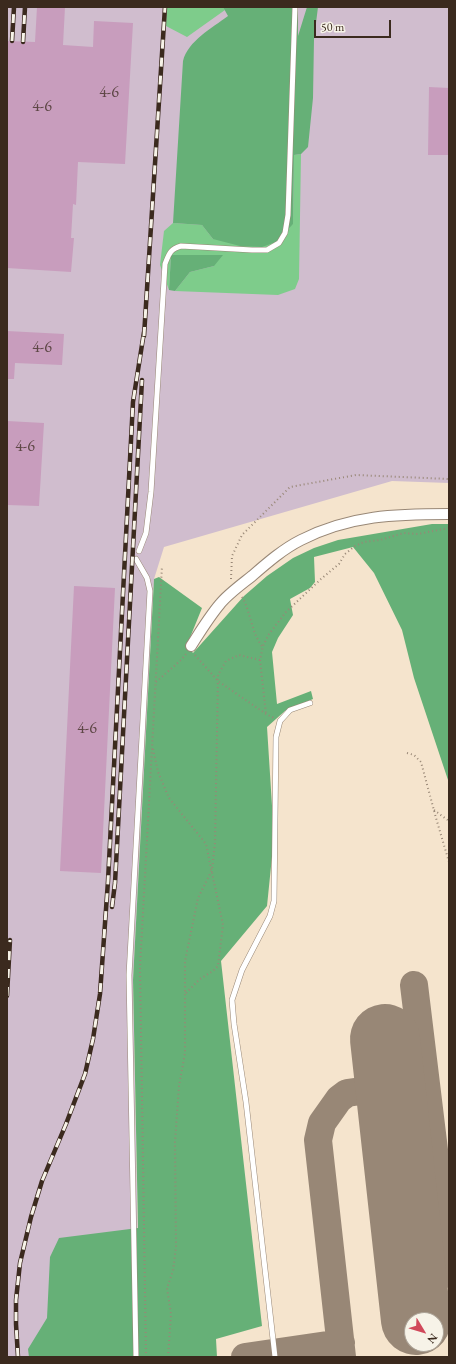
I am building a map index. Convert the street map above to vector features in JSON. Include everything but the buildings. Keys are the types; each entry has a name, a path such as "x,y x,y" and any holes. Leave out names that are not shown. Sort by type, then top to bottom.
{"street":[{"path":"191,646 221,602 274,557 300,540 330,528 382,516 405,514 449,514"}],"lane":[{"path":"139,551 146,533 151,492 166,264 169,252 181,246 267,250 279,243 285,233 288,215 295,7"},
{"path":"136,559 146,578 150,591 129,975 136,1357"},
{"path":"275,1357 246,1102 234,1024 232,1000 242,970 270,916 274,901 276,737 280,721 290,710 310,703"}],"path":[{"path":"263,646 255,632 246,604 234,591 232,556 242,536 290,487 356,475 449,479"},
{"path":"266,714 260,660 263,646 269,634 286,612 339,564 345,554 355,546 364,542 380,540 404,533 418,534 449,528"},
{"path":"146,1357 140,967 162,566"},
{"path":"156,682 181,660 191,646"},
{"path":"191,646 195,655 218,681 266,714 280,721"},
{"path":"168,1357 171,1314 167,1288 173,1271 176,1247 175,1142 179,1086 185,1053 185,961 198,898 212,870 215,843 218,675 226,660 239,655 260,660"},
{"path":"152,746 158,772 169,798 206,844 223,925 218,966 200,979 186,994 186,997"},
{"path":"407,753 414,754 421,762 449,862"},
{"path":"433,809 449,821"}],"shaded area":[{"path":"7,7 449,7 449,483 392,481 164,547 154,579 133,980 140,1357 7,1357"}],"green space":[{"path":"167,7 223,7 225,10 187,37 166,26"},
{"path":"223,7 298,7 298,36 307,7 318,7 314,39 313,98 308,147 301,154 294,155 293,224 276,242 262,247 240,246 213,239 202,225 173,223 183,61 190,47 195,41 228,16"},
{"path":"301,154 299,279 295,289 278,295 175,291 190,272 214,266 171,255 169,290 160,265 164,231 173,223 202,225 213,239 293,224 294,155"},
{"path":"171,255 223,255 214,266 190,272 175,291 169,290"},
{"path":"432,524 449,524 449,783 414,678 402,630 374,573 353,547 314,557 315,582 310,588 290,599 293,615 278,638 272,652 277,704 311,691 313,699 285,711 267,727 274,837 267,906 221,961 262,1326 216,1339 217,1357 29,1357 28,1349 47,1318 50,1257 59,1238 138,1228 133,980 154,579 159,577 202,608 187,645 193,653 244,596 267,576 293,558 314,548 338,540"}],"taxiway":[{"path":"414,985 449,1274"},
{"path":"342,1357 318,1140 322,1123 339,1099 347,1093 390,1087"},
{"path":"245,1357 341,1343"}],"runway":[{"path":"385,1039 415,1312"}],"railway":[{"path":"12,41 14,7"},
{"path":"23,42 25,7"},
{"path":"144,336 165,7"},
{"path":"18,1357 16,1300 20,1263 31,1217 42,1181 85,1074 93,1039 100,994 108,881 133,402 144,332"},
{"path":"112,907 115,883 142,380"},
{"path":"7,996 10,940"}]}
